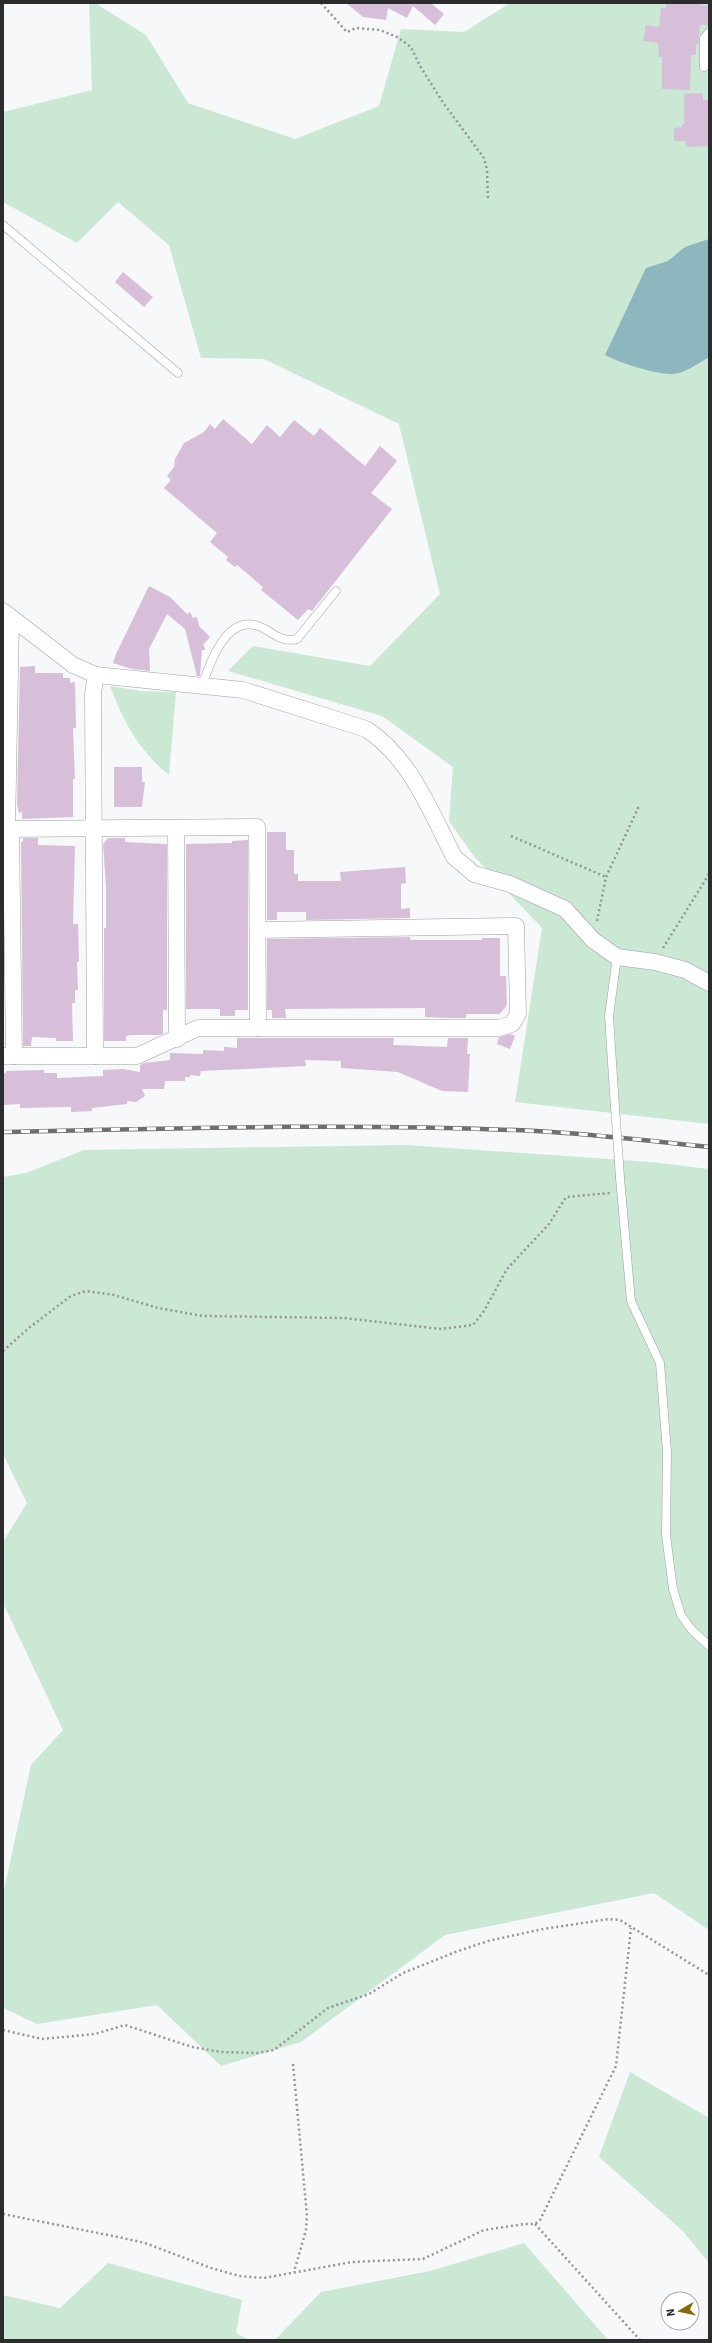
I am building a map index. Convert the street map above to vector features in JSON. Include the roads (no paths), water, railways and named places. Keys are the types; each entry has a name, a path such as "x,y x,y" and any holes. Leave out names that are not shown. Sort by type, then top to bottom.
{"street":[{"path":"7,614 73,665 96,675 243,690 366,729 380,738 411,775 454,857 462,866 474,874 510,884 551,901 565,909 591,938 617,957 655,962 685,970 709,983"},
{"path":"7,614 8,1056 137,1056 177,1039 198,1028 500,1028 512,1024 518,1014 516,926 258,930"},
{"path":"95,1056 95,830 93,693 96,675"},
{"path":"7,829 95,830 108,828 257,827 258,1028"},
{"path":"176,828 177,1039"}],"lane":[{"path":"704,67 704,38 709,32"},
{"path":"3,225 178,373"},
{"path":"202,686 225,637 232,630 239,626 258,626 282,640 297,639 336,591"},
{"path":"617,957 609,1016 621,1192 631,1301 660,1363 667,1452 666,1535 673,1589 681,1615 691,1629 709,1646"}],"water":[{"path":"709,239 709,357 685,371 670,374 636,367 605,355 646,268 668,261 685,247"}],"railway":[{"path":"3,1132 269,1127 403,1127 536,1131 709,1147"}]}
